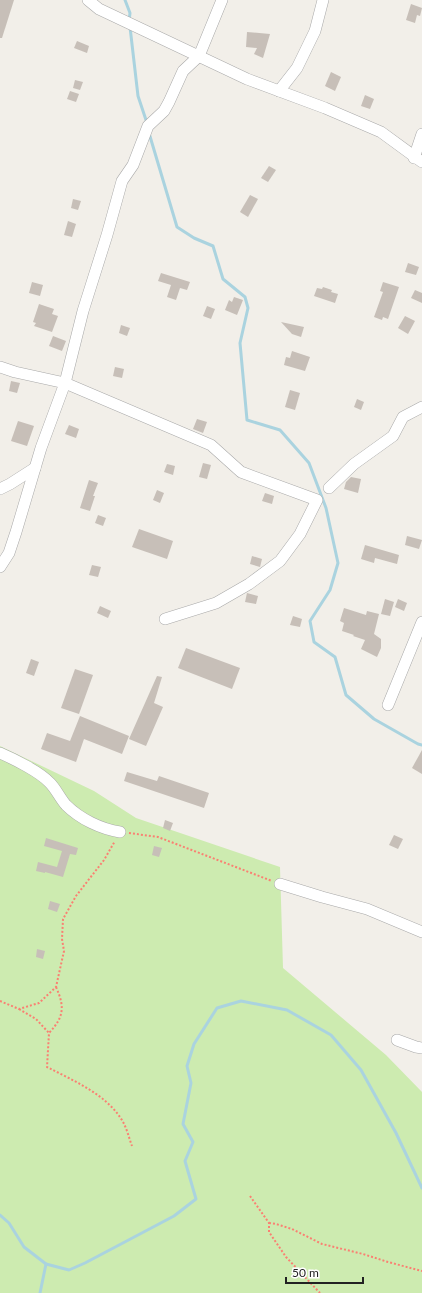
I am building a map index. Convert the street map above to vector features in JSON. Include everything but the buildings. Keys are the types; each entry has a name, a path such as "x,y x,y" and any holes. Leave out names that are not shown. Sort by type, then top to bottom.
{"street":[{"path":"88,0 101,4 199,56 247,79 325,108 381,132 418,160 422,134"},
{"path":"0,567 8,553 16,532 41,448 65,383 83,311 108,236 122,181 133,165 148,126 164,111 183,71 199,56 222,0"},
{"path":"279,91 297,68 315,31 322,0"},
{"path":"0,367 15,372 65,383 211,445 241,472 317,500 300,534 280,561 249,584 216,603 165,618"},
{"path":"329,488 354,464 393,436 403,416 422,407"},
{"path":"0,489 35,468"},
{"path":"388,705 422,622"},
{"path":"0,753 30,768 50,782 66,804 75,812 93,823 109,830 120,832"},
{"path":"280,884 367,909 422,932"},
{"path":"397,1040 422,1048"}],"path":[{"path":"132,1146 124,1124 114,1108 96,1094 47,1066 49,1032 57,1024 63,1011 61,999 56,987 64,951 62,939 63,919 76,896 104,860 120,832 158,837 280,884"},
{"path":"19,1010 38,1003 56,987"},
{"path":"0,1001 36,1019 49,1032"},
{"path":"250,1196 269,1223 269,1232 286,1257 320,1293"},
{"path":"269,1223 292,1228 322,1244 422,1271"}],"green space":[{"path":"0,746 94,791 136,818 280,867 283,968 386,1055 422,1092 422,1293 0,1293"}],"waterway":[{"path":"125,0 130,13 129,21"},
{"path":"130,27 138,96 147,123"},
{"path":"149,133 177,227 194,238 213,246 223,279 245,297 248,308 240,343 247,420 280,430 309,463 326,508 338,563 330,590 310,621 314,642 335,657 346,695 374,719 422,745"},
{"path":"0,1215 9,1223 24,1247 46,1264 69,1270 174,1216 196,1199 185,1161 193,1142 183,1124 191,1083 187,1066 194,1044 217,1008 241,1001 287,1010 331,1035 361,1070 396,1133 422,1188"},
{"path":"40,1293 46,1264"}]}
